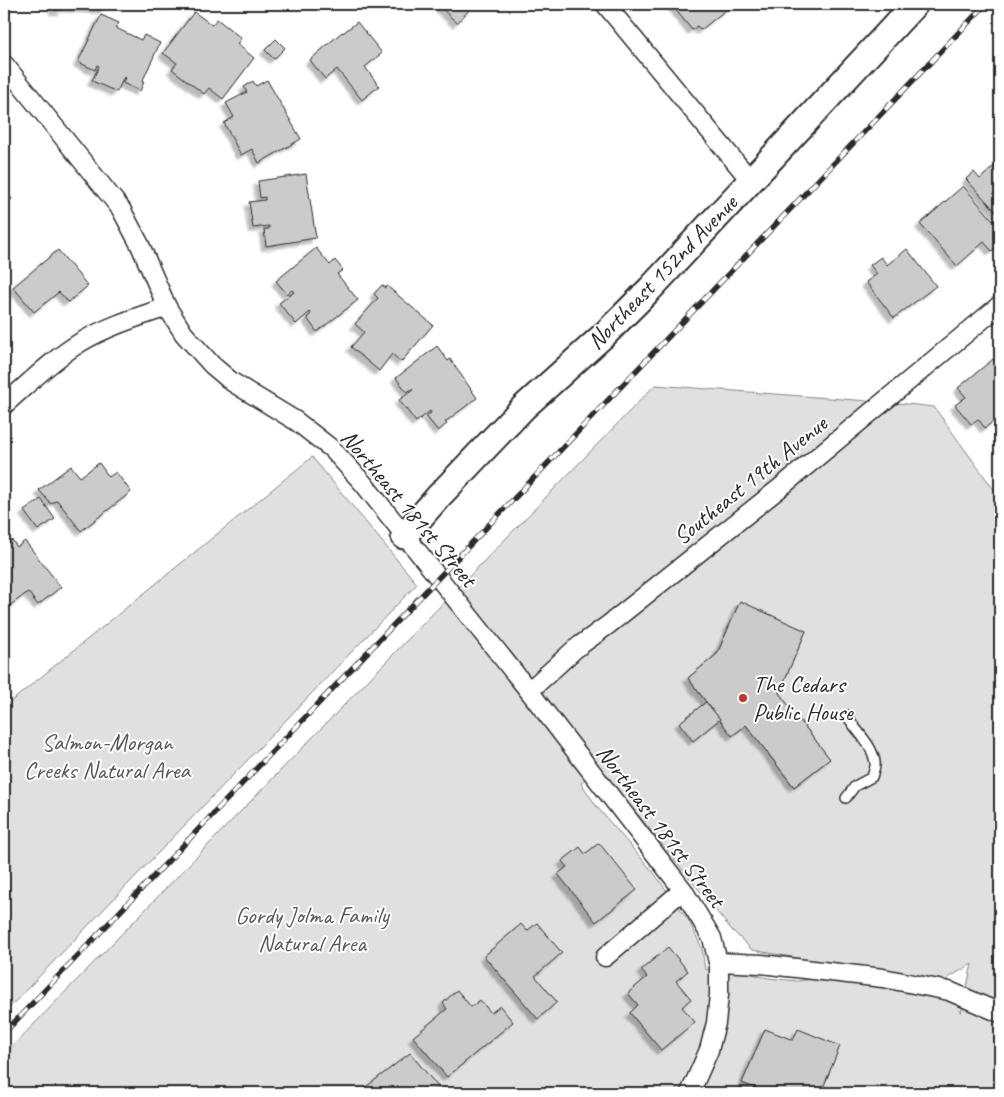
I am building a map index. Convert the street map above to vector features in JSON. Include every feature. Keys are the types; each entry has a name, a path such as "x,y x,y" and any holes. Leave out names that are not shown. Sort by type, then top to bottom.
{"street":[{"path":"605,4 751,181"},
{"name":"Northeast 152nd Avenue","path":"404,536 438,497 523,408 605,334 751,181 915,4"},
{"name":"Northeast 181st Street","path":"4,64 121,209 140,245 166,307 184,334 212,365 232,382 296,421 332,449 363,483 529,691 683,890 712,938 718,962 719,995 716,1023 709,1050 690,1093"},
{"name":"Southeast 19th Avenue","path":"529,691 575,649 782,487 1000,305"},
{"path":"4,405 53,362 80,342 110,327 166,307"},
{"path":"605,957 683,890"},
{"path":"718,962 770,965 884,978 949,992 1000,1013"}],"lane":[{"path":"846,798 855,786 872,777 876,763 869,744 847,715"}],"green space":[{"name":"Gordy Jolma Family Natural Area","path":"655,385 934,407 1000,498 1000,1093 4,1093 4,1055","holes":["740,602 806,631 779,693 830,759 794,787 746,725 732,736 688,678 717,654","599,767 730,928 752,950 815,961 814,979 797,981 768,978 748,973 705,969 702,948 689,921 654,873 597,807 581,783","972,964 961,1013 949,991 948,978"]},
{"name":"Salmon-Morgan Creeks Natural Area","path":"312,457 417,584 4,1013 4,707"}],"building":[{"path":"54,4 105,4 105,9 63,7 62,10 54,10"},
{"path":"437,4 475,4 457,23"},
{"path":"671,4 733,4 701,30 697,26 692,30"},
{"path":"194,12 212,25 217,19 241,38 237,44 254,58 223,99 209,88 204,94 172,69 177,63 163,53"},
{"path":"101,15 119,23 116,28 141,40 144,35 160,43 142,82 144,82 140,91 123,83 125,77 117,92 92,81 99,66 97,65 95,70 78,62"},
{"path":"357,22 382,53 365,67 379,86 362,100 337,69 325,79 310,60 342,32"},
{"path":"276,39 285,48 274,59 265,50"},
{"path":"267,80 301,139 259,163 252,149 241,155 224,123 234,117 226,103 247,92 244,87 253,81 256,86"},
{"path":"1000,161 1000,216 966,179 974,172 980,179"},
{"path":"306,174 316,238 266,246 264,229 269,229 269,226 253,228 249,202 265,200 265,197 260,198 258,181"},
{"path":"963,186 1000,228 1000,244 992,251 984,242 957,266 920,224"},
{"path":"4,187 12,199 4,205"},
{"path":"316,248 330,265 335,260 343,270 337,274 358,300 317,332 307,318 311,314 310,312 296,324 279,303 294,292 292,290 287,294 276,281"},
{"path":"907,249 936,286 894,318 866,282 877,274 870,265 881,257 887,265"},
{"path":"58,250 88,286 68,302 59,292 34,312 13,287"},
{"path":"382,285 386,288 387,286 433,325 401,362 392,354 379,371 351,347 364,332 355,324 378,298 374,294"},
{"path":"437,346 448,361 450,359 477,398 445,422 447,424 438,431 426,416 431,413 430,411 416,422 399,400 413,390 407,392 396,378"},
{"path":"993,359 1000,367 1000,416 985,428 978,419 971,424 955,405 966,397 958,388"},
{"path":"99,463 109,477 116,472 131,492 81,531 57,500 51,504 39,490 71,466 80,477"},
{"path":"41,499 55,519 38,530 24,511"},
{"path":"12,540 17,547 25,541 61,587 38,605 28,592 4,610 4,546"},
{"name":"The Cedars Public House","path":"740,601 806,631 779,693 830,759 794,787 746,725 732,736 688,678 717,654"},
{"path":"706,702 720,719 693,741 679,723"},
{"path":"599,843 637,890 596,922 558,874 567,867 562,861 580,847 585,854"},
{"path":"537,923 562,953 535,976 557,1002 538,1019 484,956 521,924 527,931"},
{"path":"668,947 688,971 676,981 691,999 682,1007 695,1022 661,1050 630,1013 638,1005 628,993 647,977 641,970"},
{"path":"457,990 471,1007 480,1000 491,1013 500,1006 513,1022 447,1077 413,1037 447,1009 443,1003"},
{"path":"765,1029 793,1040 798,1029 840,1046 821,1093 768,1093 742,1083"},
{"path":"410,1053 439,1088 433,1093 358,1093"}],"railway":[{"path":"4,1033 986,4"}],"place":[{"name":"The Cedars Public House","path":"743,698"}]}
